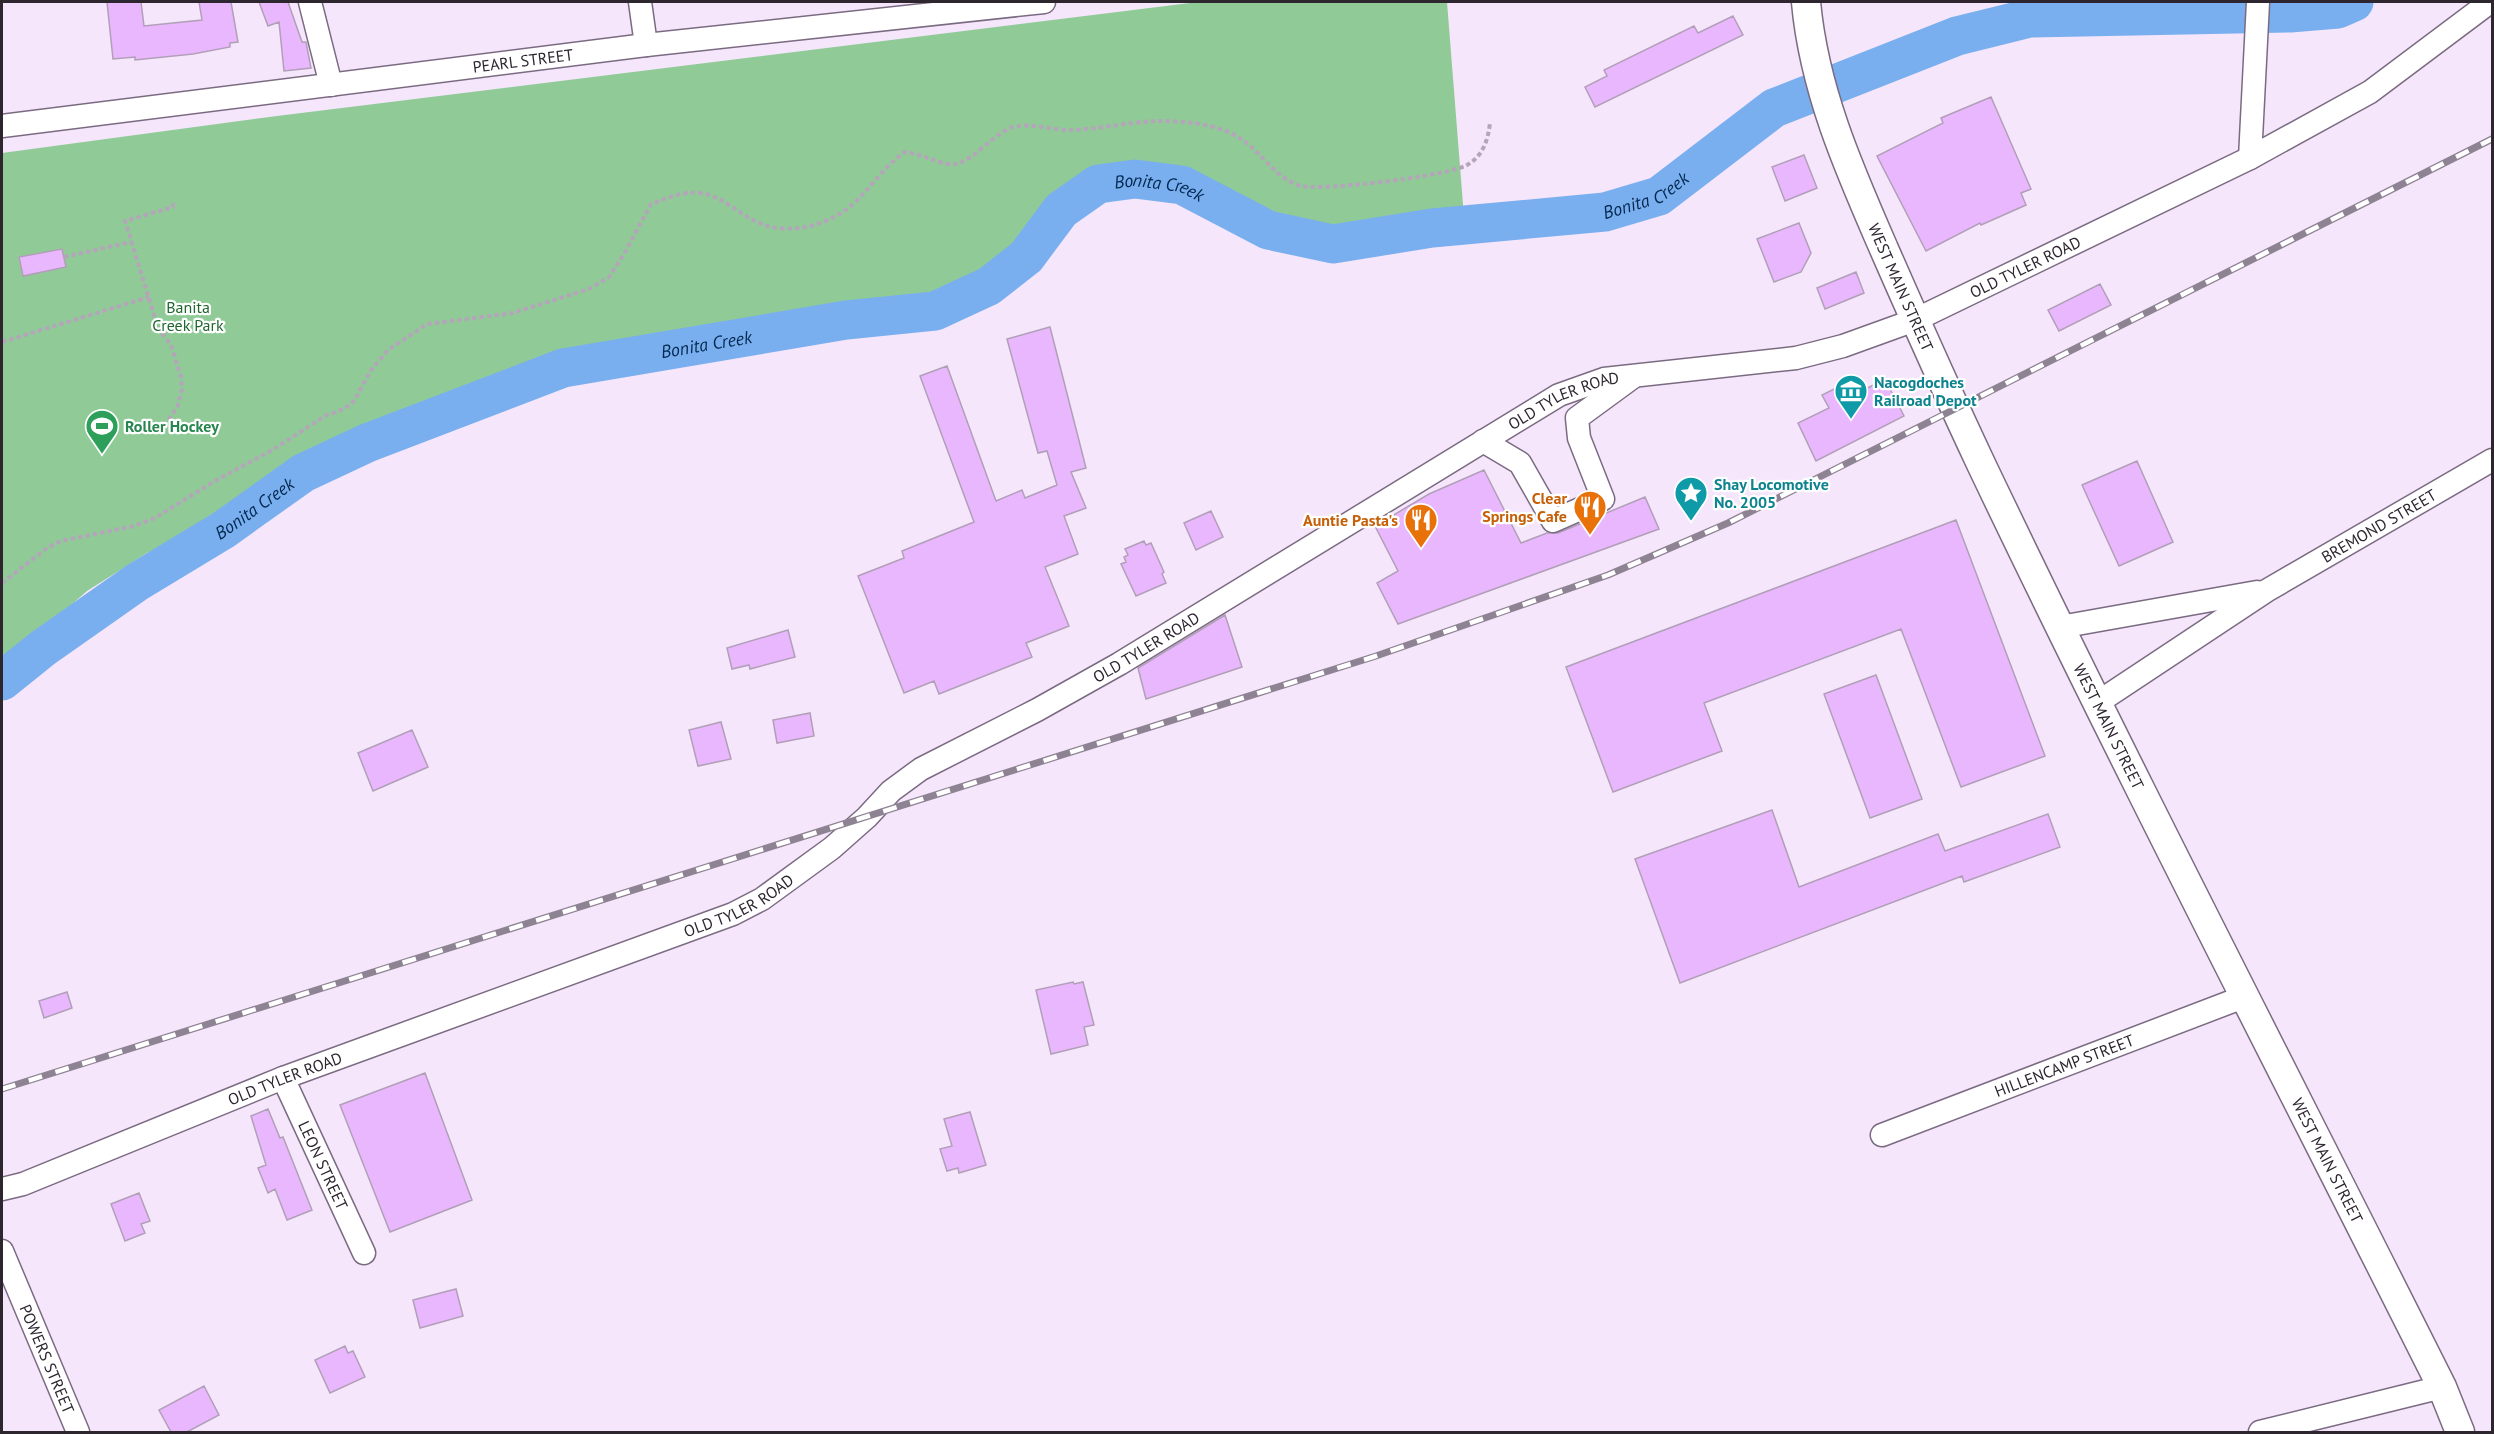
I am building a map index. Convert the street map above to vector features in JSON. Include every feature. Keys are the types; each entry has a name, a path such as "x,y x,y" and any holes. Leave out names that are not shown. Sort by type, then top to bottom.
{"main road":[{"name":"WEST MAIN STREET","path":"1807,14 1818,77 1833,127 1915,320 2097,703 2442,1387 2460,1432"}],"street":[{"path":"310,2 331,85"},
{"path":"640,2 646,45"},
{"name":"PEARL STREET","path":"2,126 646,45 1044,2"},
{"path":"2250,158 2255,102 2258,2"},
{"name":"OLD TYLER ROAD","path":"2,1189 23,1184 283,1078 704,926 762,899 832,848 904,780 1119,664 1558,395 1604,379 1796,358 1843,346 1915,320 2250,158 2370,92 2490,2"},
{"path":"1483,441 1520,463 1553,521 1603,499 1579,438 1577,418 1637,374"},
{"name":"BREMOND STREET","path":"2097,703 2266,591 2493,460"},
{"name":"BREMOND STREET","path":"2060,627 2266,591"},
{"name":"HILLENCAMP STREET","path":"1882,1136 2246,996"},
{"name":"LEON STREET","path":"283,1078 364,1253"},
{"name":"POWERS STREET","path":"2,1251 78,1432"},
{"path":"2260,1432 2442,1387"}],"path":[{"path":"2,583 47,548 61,541 134,526 155,518 214,481 274,450 325,416 344,409 354,401 371,370 388,350 427,324 513,314 588,289 609,276 624,254 651,204 676,194 700,193 718,198 763,225 810,228 836,216 862,198 892,160 904,152 925,154 948,165 962,164 995,136 1015,126 1072,130 1163,121 1220,128 1244,141 1291,182 1301,186 1323,187 1442,172 1466,166 1480,154 1488,139 1490,123"},
{"path":"157,429 164,425 177,408 183,389 171,345 158,328 125,221 173,207 172,200"},
{"path":"64,257 131,242"},
{"path":"2,342 149,297"}],"green space":[{"name":"Banita Creek Park","path":"1198,2 1447,2 1464,217 1331,240 1269,226 1185,181 1136,173 1095,178 1055,205 1018,253 986,278 933,300 560,358 397,423 294,469 220,522 147,553 87,591 2,666 2,153 277,116"}],"building":[{"path":"107,2 141,2 144,26 202,20 199,2 231,2 238,42 230,43 230,47 193,54 135,60 135,57 113,59"},
{"path":"259,2 288,2 302,42 306,42 311,68 284,71 279,22 268,26"},
{"path":"1733,16 1743,35 1595,107 1585,87 1607,76 1604,70 1694,26 1698,33"},
{"path":"1991,97 2031,189 2021,193 2026,205 1981,225 1980,223 1926,251 1877,156 1943,123 1941,118"},
{"path":"1804,155 1817,188 1785,201 1772,167"},
{"path":"1799,223 1811,253 1801,272 1774,282 1757,239"},
{"path":"62,249 66,267 23,276 19,257"},
{"path":"1856,272 1864,293 1825,309 1817,288"},
{"path":"2100,284 2111,305 2059,331 2048,310"},
{"path":"1050,327 1086,468 1071,472 1086,508 1064,516 1078,554 1045,567 1069,626 1026,643 1032,657 939,694 934,681 904,693 858,576 904,558 902,551 974,522 920,376 947,366 996,501 1022,490 1025,498 1057,485 1047,451 1038,453 1007,339"},
{"name":"Nacogdoches Railroad Depot","path":"1885,379 1904,416 1816,461 1798,423 1829,408 1822,395 1852,380 1858,393"},
{"path":"2137,461 2173,542 2119,566 2082,485"},
{"path":"1484,470 1521,543 1547,533 1558,533 1645,497 1659,529 1398,624 1377,583 1398,571 1375,526 1429,494"},
{"path":"1211,511 1223,537 1196,550 1184,523"},
{"path":"1956,520 2045,756 1961,787 1901,629 1704,703 1722,751 1613,792 1566,667"},
{"path":"1144,541 1146,545 1151,543 1164,572 1162,574 1166,583 1136,596 1121,564 1126,562 1124,557 1128,555 1125,549"},
{"path":"1225,615 1242,667 1146,699 1138,668"},
{"path":"788,630 795,657 750,669 749,665 732,669 727,648"},
{"path":"1876,675 1922,799 1870,818 1824,694"},
{"path":"810,713 814,736 777,743 773,720"},
{"path":"721,722 731,759 698,766 689,730"},
{"path":"412,730 428,767 373,791 358,753"},
{"path":"1772,810 1799,887 1938,834 1945,851 2048,814 2060,847 1964,882 1962,876 1680,983 1635,859"},
{"path":"1073,982 1074,984 1083,982 1094,1025 1084,1027 1088,1045 1051,1054 1036,990"},
{"path":"67,992 72,1008 44,1018 39,1001"},
{"path":"425,1073 472,1200 390,1232 340,1105"},
{"path":"268,1109 280,1138 283,1137 312,1210 287,1220 275,1189 268,1193 258,1168 266,1165 251,1116"},
{"path":"970,1112 986,1165 959,1173 958,1168 947,1171 940,1149 952,1146 944,1119"},
{"path":"139,1193 150,1221 141,1224 145,1233 125,1241 111,1204"},
{"path":"456,1289 463,1316 420,1328 413,1300"},
{"path":"345,1346 348,1353 353,1351 365,1377 330,1393 315,1360"},
{"path":"204,1386 219,1415 187,1432 171,1432 159,1410"}],"waterway":[{"name":"Bonita Creek","path":"2,681 43,648 137,582 223,530 303,473 367,443 563,368 846,320 935,311 989,286 1026,257 1061,210 1098,184 1135,179 1182,185 1268,230 1333,244 1432,228 1605,212 1659,196 1774,108 1957,36 2030,18 2290,13 2338,9 2354,2"}],"railway":[{"path":"2,1089 1376,656 1608,575 1728,523 2492,139"}],"place":[{"name":"Nacogdoches Railroad Depot","path":"1851,420"},
{"name":"Roller Hockey","path":"102,455"},
{"name":"Shay Locomotive No. 2005","path":"1691,522"},
{"name":"Clear Springs Cafe","path":"1590,536"},
{"name":"Auntie Pasta's","path":"1421,549"}]}
